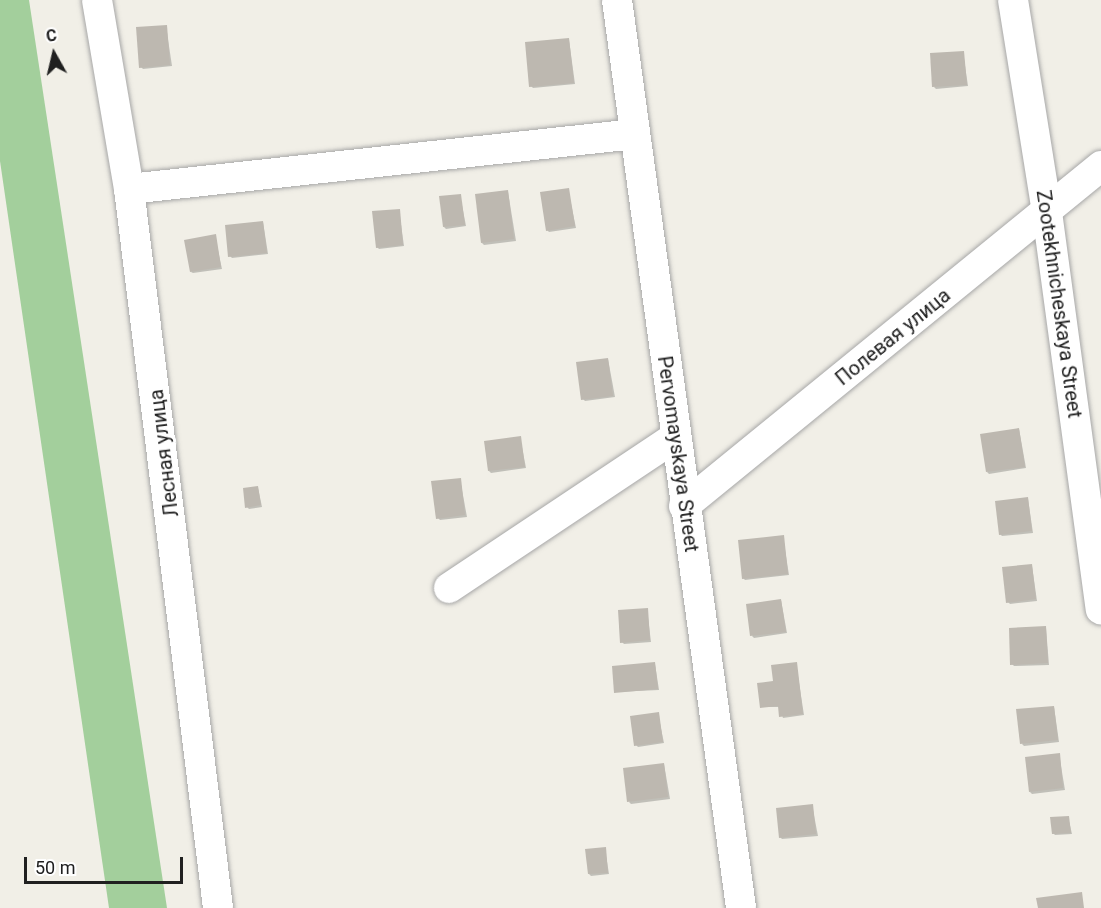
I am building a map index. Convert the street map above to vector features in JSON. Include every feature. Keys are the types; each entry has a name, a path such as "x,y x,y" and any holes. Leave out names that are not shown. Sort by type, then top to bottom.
{"street":[{"name":"Лесная улица","path":"97,0 129,189 218,908"},
{"name":"Pervomayskaya Street","path":"617,0 684,506 741,908"},
{"name":"Zootekhnicheskaya Street","path":"1013,0 1047,212 1101,609"},
{"path":"129,189 635,134"},
{"name":"Полевая улица","path":"684,506 1101,166"},
{"path":"449,588 675,437"}],"green space":[{"path":"0,0 29,0 167,908 109,908 0,161"}],"building":[{"path":"167,25 170,65 139,68 136,27"},
{"path":"569,38 574,83 529,87 525,42"},
{"path":"964,51 967,85 932,87 930,53"},
{"path":"569,188 575,226 546,231 540,192"},
{"path":"508,190 514,239 481,243 475,194"},
{"path":"461,194 465,225 443,227 439,196"},
{"path":"400,209 403,245 376,248 372,211"},
{"path":"263,221 267,253 228,257 225,225"},
{"path":"216,234 221,267 190,272 184,240"},
{"path":"608,358 613,396 581,400 576,362"},
{"path":"1019,428 1025,467 986,472 980,434"},
{"path":"521,436 525,467 488,471 484,441"},
{"path":"461,478 465,515 436,519 431,481"},
{"path":"258,486 261,505 245,508 243,488"},
{"path":"1028,497 1032,531 999,535 995,501"},
{"path":"784,535 788,574 742,579 738,540"},
{"path":"1032,564 1036,599 1006,603 1002,567"},
{"path":"781,599 786,632 750,636 746,604"},
{"path":"648,608 650,640 620,643 618,610"},
{"path":"1046,626 1048,663 1010,665 1009,628"},
{"path":"655,662 658,689 614,693 612,666"},
{"path":"797,662 803,714 779,717 778,706 760,708 757,683 773,681 771,665"},
{"path":"1054,706 1058,740 1020,744 1016,709"},
{"path":"659,712 663,742 634,746 630,716"},
{"path":"1060,753 1063,788 1029,792 1025,757"},
{"path":"664,763 668,797 627,802 623,768"},
{"path":"813,804 816,834 779,838 776,808"},
{"path":"1069,816 1071,833 1052,834 1050,817"},
{"path":"606,847 608,873 588,874 585,849"},
{"path":"1082,892 1084,908 1038,908 1036,898"}]}
